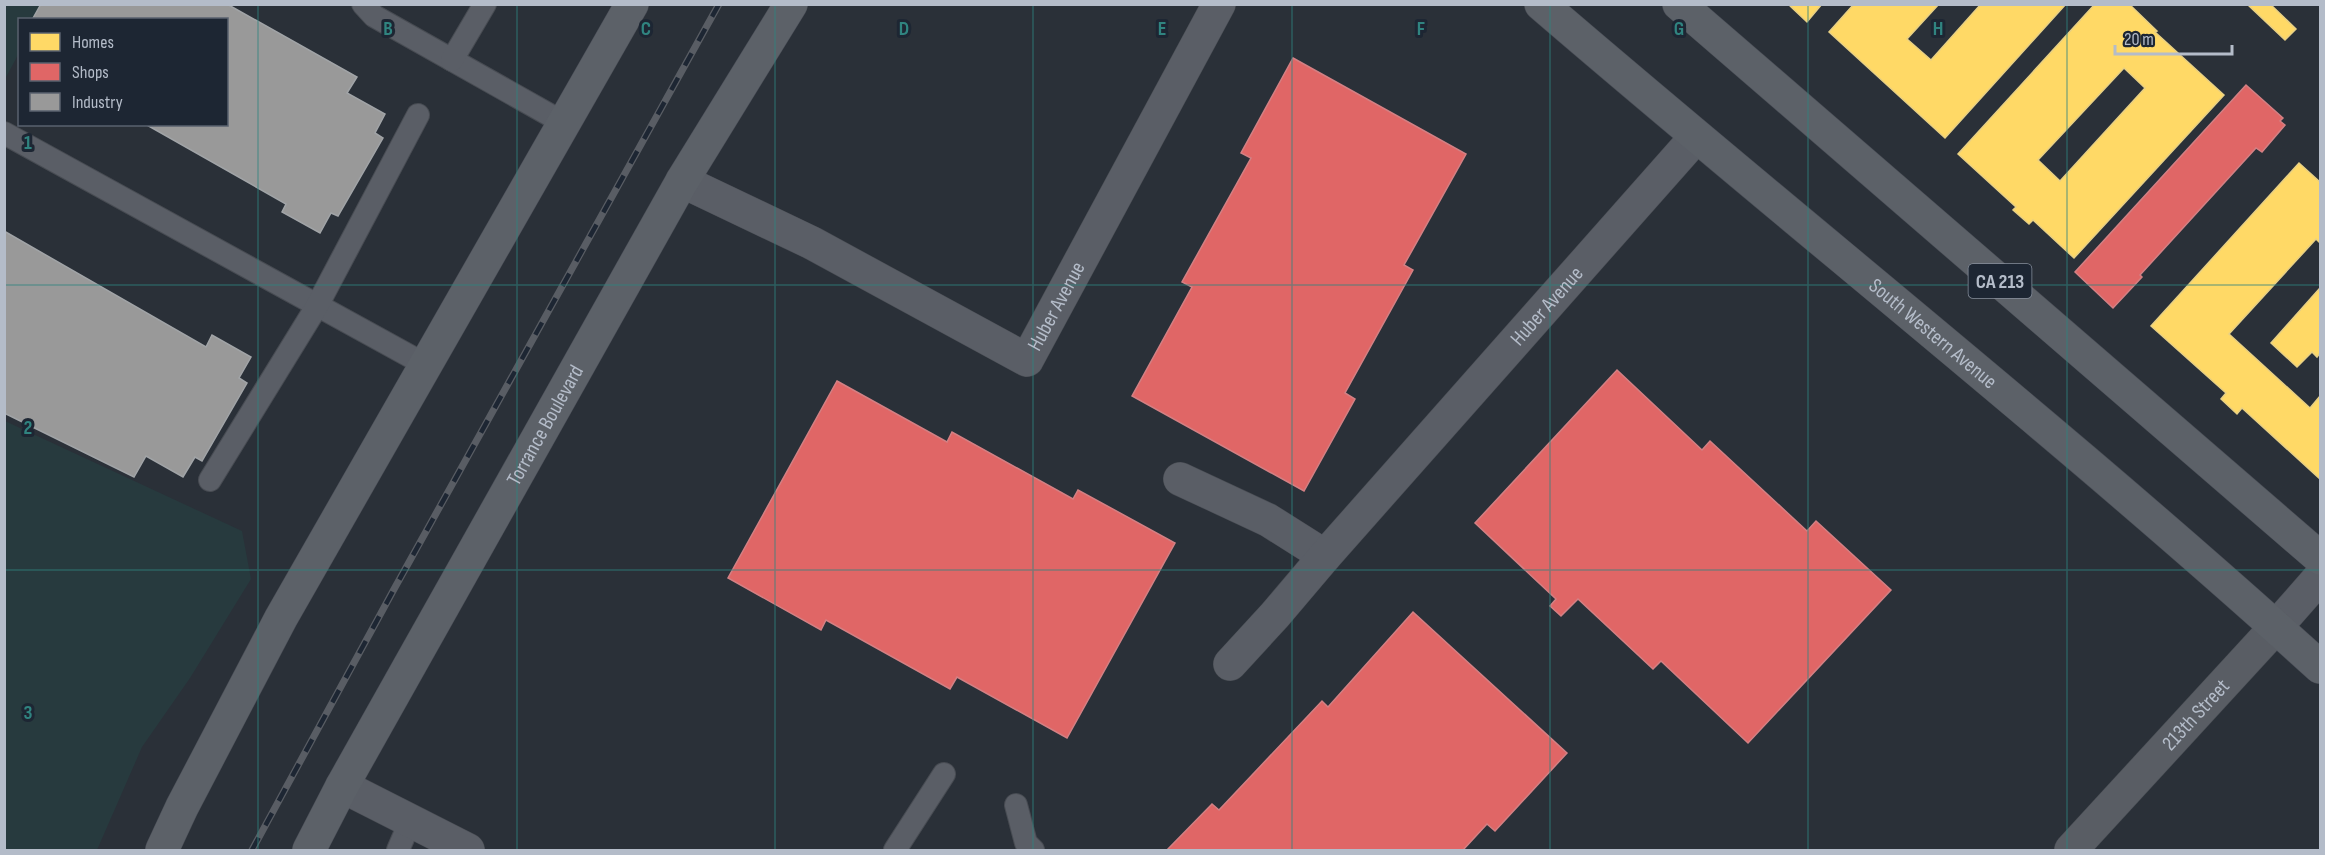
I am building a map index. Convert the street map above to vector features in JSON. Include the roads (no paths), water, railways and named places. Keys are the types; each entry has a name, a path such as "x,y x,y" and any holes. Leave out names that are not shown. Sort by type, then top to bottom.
{"main road":[{"path":"162,850 182,807 281,618 632,4"},
{"name":"Torrance Boulevard","path":"309,850 342,786 682,181 791,4"},
{"name":"South Western Avenue","path":"1541,4 1696,137 2073,448 2320,667"},
{"name":"CA 213","path":"1679,4 2320,558"}],"street":[{"name":"Huber Avenue","path":"682,181 812,243 1027,360 1219,4"},
{"name":"Huber Avenue","path":"1230,664 1696,137"},
{"path":"1180,479 1268,520 1325,556"},
{"name":"213th Street","path":"2071,850 2320,577"},
{"path":"342,786 404,836 468,850"}],"lane":[{"path":"363,4 374,16 564,123"},
{"path":"452,60 485,4"},
{"path":"210,480 317,306 418,116"},
{"path":"4,133 426,366"},
{"path":"895,850 944,774"},
{"path":"1016,805 1026,843 1033,850"}],"railway":[{"path":"252,850 719,4"}]}
